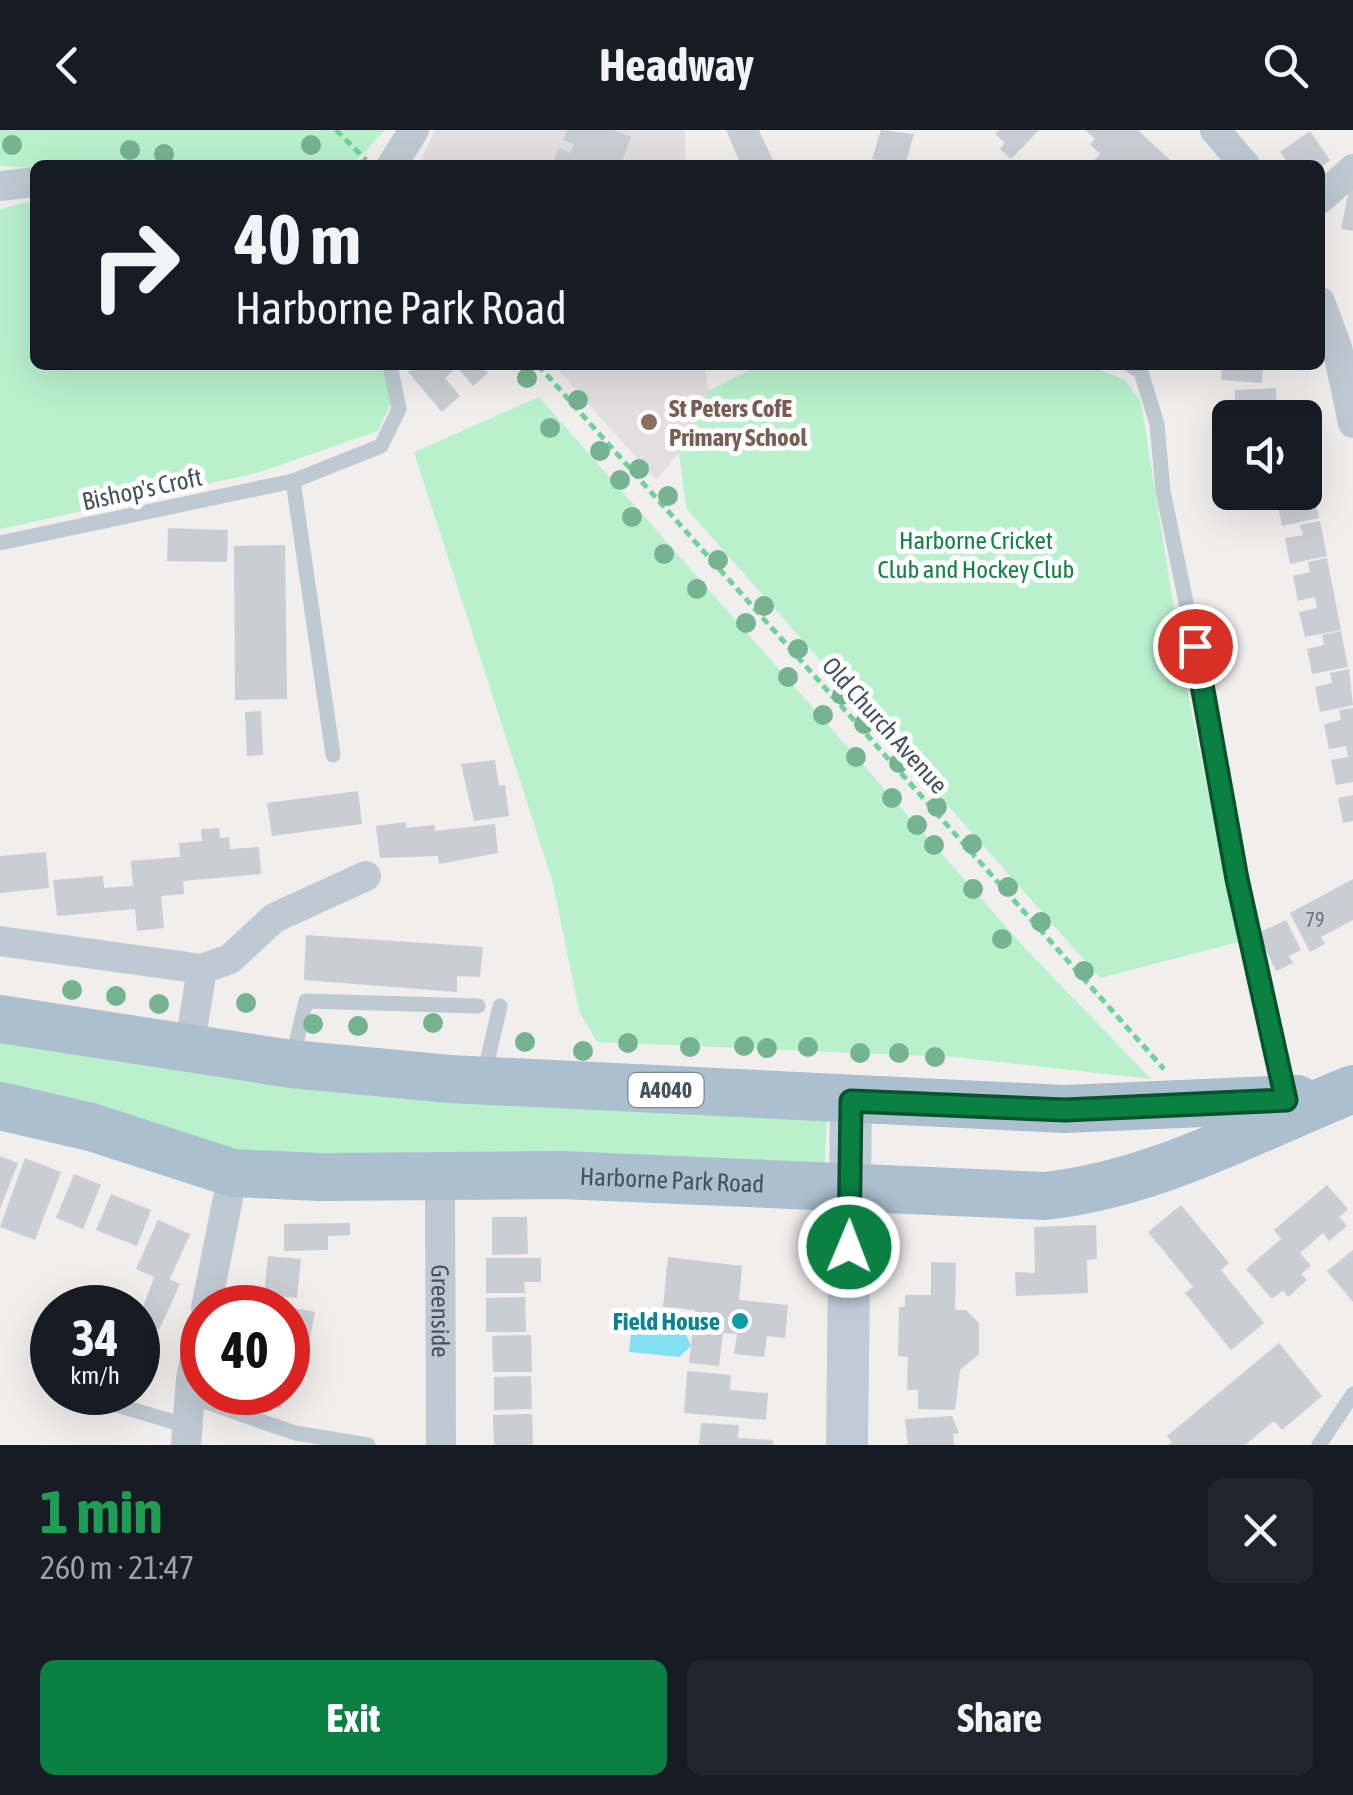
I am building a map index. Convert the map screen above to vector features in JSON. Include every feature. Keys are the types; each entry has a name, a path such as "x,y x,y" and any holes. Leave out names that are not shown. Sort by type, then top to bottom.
{"main road":[{"name":"Harborne Park Road","path":"0,1019 291,1064 484,1080 851,1101 1065,1110 1286,1100 1344,1092"},
{"name":"Harborne Park Road","path":"0,1106 91,1127 233,1173 562,1175 1045,1196 1101,1190 1210,1152 1344,1092"}],"street":[{"path":"395,160 414,130"},
{"path":"1216,130 1241,160"},
{"path":"1325,194 1353,169"},
{"path":"0,186 30,183"},
{"path":"1325,311 1345,348 1353,424"},
{"path":"0,941 202,969 230,958 274,918 366,876"},
{"path":"189,1049 202,969"},
{"path":"847,1445 851,1101"},
{"path":"211,1285 233,1173"},
{"name":"Greenside","path":"440,1176 442,1445"}],"lane":[{"name":"Bishop's Croft","path":"0,542 294,481 381,446 399,409 391,370"},
{"path":"1138,370 1156,424 1163,491 1215,743 1237,879 1286,1100"},
{"path":"294,481 333,755"},
{"path":"291,1064 306,1001 478,1006"},
{"path":"484,1080 500,1006"},
{"path":"1318,1445 1353,1394"},
{"path":"160,1415 187,1422 368,1445"}],"path":[{"path":"336,130 365,160"},
{"name":"Old Church Avenue","path":"542,370 1164,1070"}],"shaded area":[{"path":"435,130 685,130 685,160 421,160"},
{"name":"St Peters CofE Primary School","path":"558,370 705,370 709,391 679,453 656,480"}],"green space":[{"path":"0,130 385,130 357,160 30,160 30,168 0,166"},
{"path":"30,201 30,370 385,370 391,403 378,431 257,473 0,529 0,209"},
{"name":"Harborne Cricket Club and Hockey Club","path":"750,370 1099,370 1124,379 1141,402 1185,679 1239,942 1100,978 686,508 679,453 709,391"},
{"path":"539,397 1023,946 1151,1079 955,1057 597,1042 579,1011 553,883 414,452"},
{"path":"0,1037 322,1086 827,1121 824,1173 246,1163 0,1097"}],"water":[{"path":"632,1325 684,1330 691,1346 679,1357 629,1352"}],"building":[{"path":"567,130 614,130 631,137 623,160 554,160 559,148 570,153 574,144 563,140"},
{"path":"726,130 759,130 773,160 739,160"},
{"path":"881,130 914,134 906,160 872,159"},
{"path":"999,130 1039,130 1011,159 1000,149 1005,143 995,134"},
{"path":"1085,130 1138,130 1170,160 1095,160 1100,154 1090,144 1095,139"},
{"path":"1310,131 1330,160 1325,164 1325,160 1286,160 1280,152"},
{"path":"1349,189 1353,190 1353,231 1341,229"},
{"path":"454,370 445,378 460,396 442,412 408,372"},
{"path":"460,370 488,373 473,386"},
{"path":"1222,370 1263,370 1262,383 1221,380"},
{"path":"1276,388 1276,400 1235,400 1235,390"},
{"path":"1279,510 1317,510 1319,518 1282,526"},
{"path":"1320,521 1327,556 1290,564 1285,538 1303,535 1300,525"},
{"path":"168,528 228,530 227,562 167,561"},
{"path":"285,545 287,699 235,700 234,546"},
{"path":"1327,558 1341,630 1305,637 1299,612 1317,608 1315,597 1298,601 1293,576 1310,572 1308,562"},
{"path":"1341,631 1348,667 1312,674 1307,649 1324,645 1322,635"},
{"path":"1349,669 1353,705 1320,712 1315,687 1332,683 1330,673"},
{"path":"1353,708 1353,782 1336,785 1331,760 1348,757 1346,746 1329,749 1324,724 1341,720 1339,710"},
{"path":"261,711 263,755 247,756 245,712"},
{"path":"495,760 499,786 505,785 509,816 474,821 461,764"},
{"path":"358,791 362,824 272,836 267,803"},
{"path":"1353,795 1353,821 1343,823 1338,798"},
{"path":"406,822 406,828 435,825 435,831 495,824 498,853 439,864 438,856 380,858 376,826"},
{"path":"219,828 220,838 229,837 230,849 259,847 261,874 183,881 184,894 161,896 164,928 137,931 135,909 57,916 53,880 103,876 104,888 133,886 131,861 180,857 179,843 202,841 201,829"},
{"path":"46,852 49,888 0,893 0,856"},
{"path":"1353,879 1353,920 1321,937 1325,944 1310,952 1290,913"},
{"path":"1286,920 1301,950 1289,956 1293,963 1276,971 1258,933"},
{"path":"306,935 483,947 480,977 457,976 457,992 304,980"},
{"path":"0,1156 18,1163 0,1209"},
{"path":"25,1158 61,1172 35,1240 0,1227"},
{"path":"74,1174 101,1185 83,1229 56,1218"},
{"path":"1327,1185 1348,1209 1339,1217 1347,1226 1329,1241 1323,1233 1300,1253 1311,1266 1301,1274 1307,1280 1288,1297 1283,1290 1272,1299 1246,1269 1281,1239 1274,1230"},
{"path":"111,1194 151,1210 137,1246 96,1230"},
{"path":"1181,1205 1229,1263 1221,1270 1264,1323 1231,1350 1185,1293 1193,1287 1148,1232"},
{"path":"492,1217 527,1217 528,1254 492,1255"},
{"path":"158,1220 190,1234 170,1279 180,1284 160,1328 160,1285 151,1285 154,1277 136,1269"},
{"path":"350,1223 350,1235 328,1236 328,1250 284,1251 284,1224"},
{"path":"1096,1225 1097,1259 1087,1260 1088,1293 1016,1296 1015,1272 1035,1273 1034,1227"},
{"path":"1353,1250 1353,1302 1327,1271"},
{"path":"268,1256 301,1259 298,1285 265,1285"},
{"name":"Field House","path":"668,1257 742,1266 739,1300 788,1305 785,1338 767,1336 764,1357 734,1354 737,1334 723,1333 719,1366 689,1363 695,1310 663,1307"},
{"path":"486,1258 541,1258 541,1282 524,1282 525,1293 486,1293"},
{"path":"931,1262 956,1263 955,1310 966,1310 979,1323 979,1354 960,1370 955,1410 918,1409 918,1390 907,1390 908,1357 898,1356 899,1307 905,1307 905,1295 931,1295"},
{"path":"525,1297 526,1332 486,1332 486,1298"},
{"path":"310,1311 315,1312 310,1338"},
{"path":"531,1335 532,1372 493,1372 492,1336"},
{"path":"1279,1343 1322,1396 1282,1430 1274,1421 1245,1445 1168,1445 1172,1442 1167,1436"},
{"path":"687,1371 731,1375 730,1390 768,1393 766,1420 684,1413"},
{"path":"531,1376 532,1409 494,1410 494,1377"},
{"path":"532,1414 533,1445 494,1445 493,1415"},
{"path":"952,1416 959,1433 953,1434 954,1445 908,1445 905,1419"},
{"path":"701,1423 739,1425 738,1438 773,1440 773,1445 699,1445"}],"place":[{"name":"St Peters CofE Primary School","path":"649,422"},
{"name":"Field House","path":"740,1321"}],"route":[{"path":"849,1247 851,1101 1065,1110 1286,1100 1237,879 1195,646"}]}
